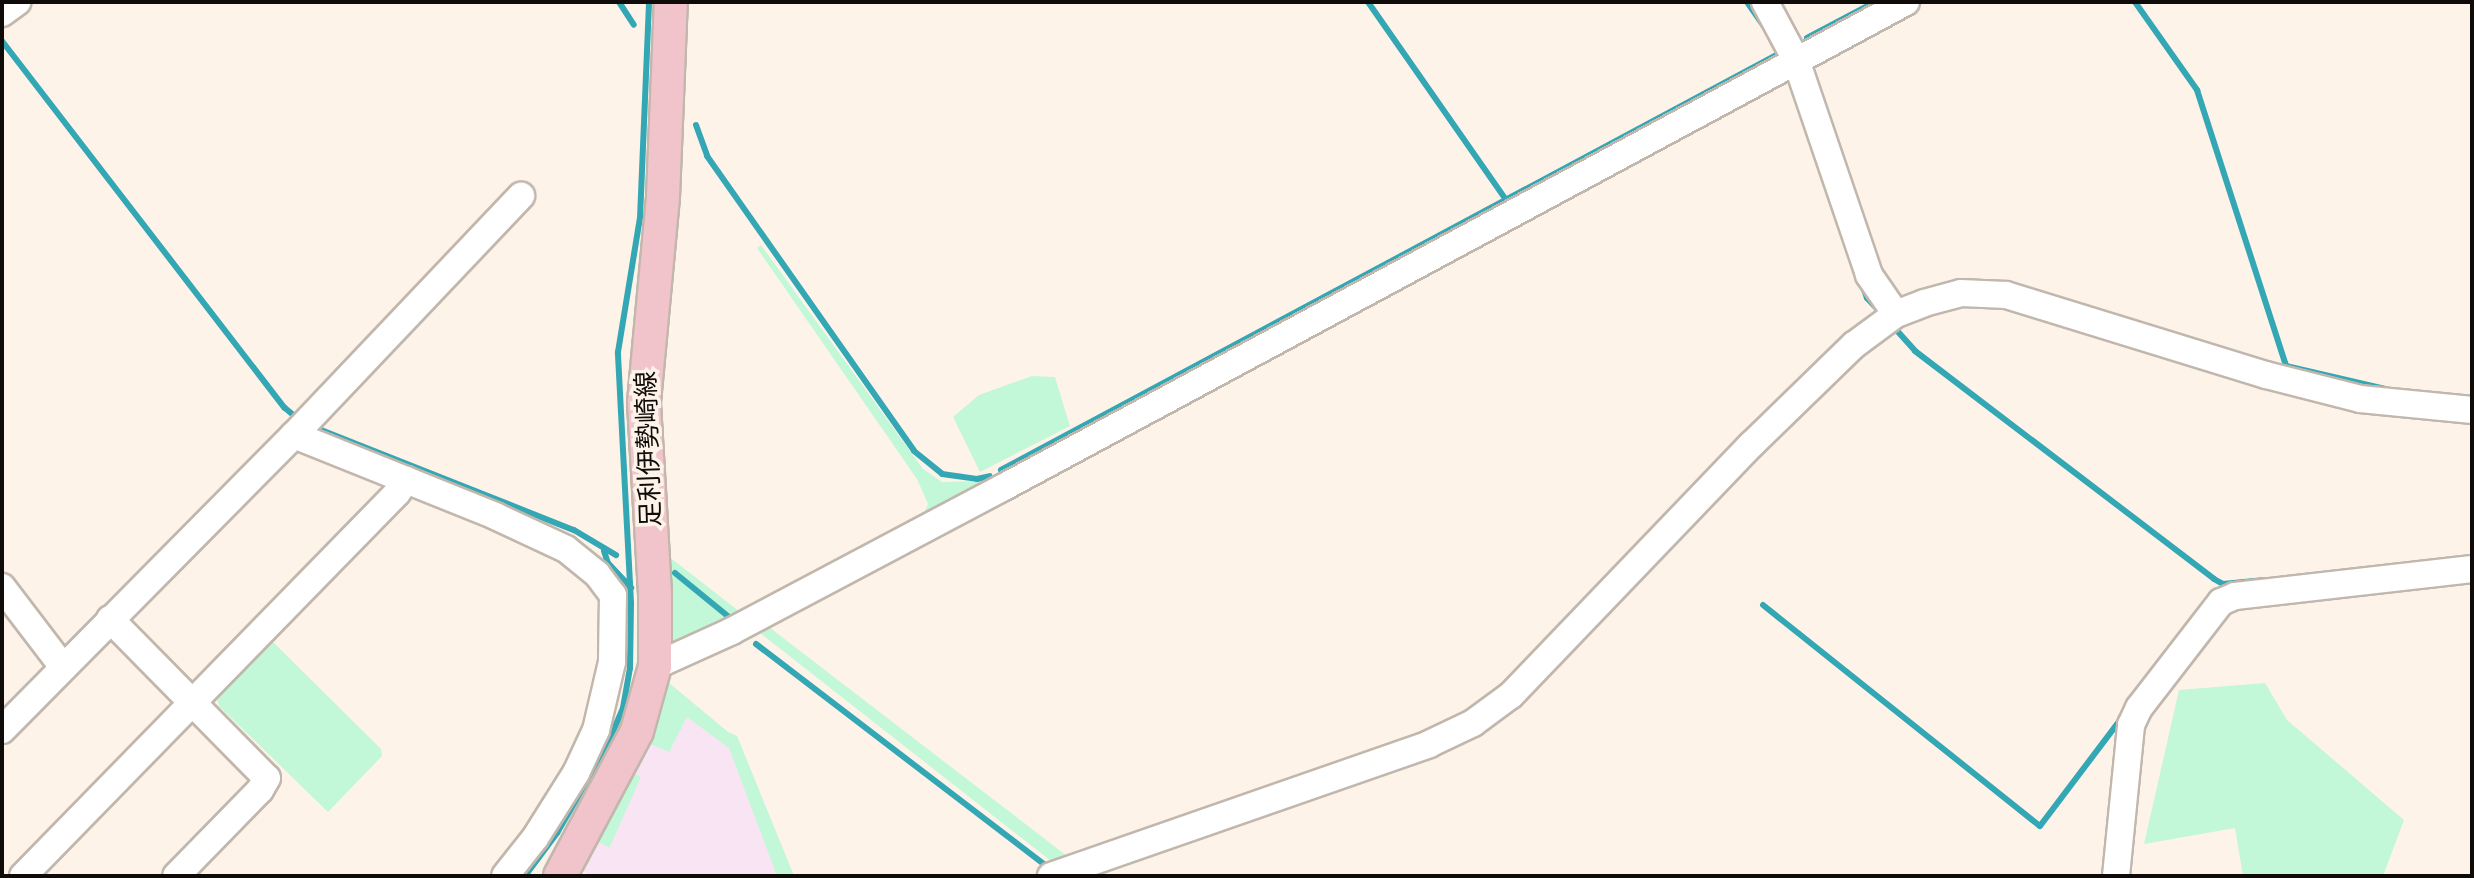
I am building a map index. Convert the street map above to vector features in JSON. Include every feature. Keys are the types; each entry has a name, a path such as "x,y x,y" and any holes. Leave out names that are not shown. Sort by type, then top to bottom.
{"main road":[{"name":"足利伊勢崎線","path":"560,876 637,731 655,666 644,391 663,197 671,2"}],"street":[{"path":"2,13 17,2"},
{"path":"1765,2 1796,60 1869,275 1896,314"},
{"path":"655,666 720,637 1004,487 1906,2"},
{"path":"2,730 294,435 521,196"},
{"path":"1051,876 1429,744 1473,723 1511,695 1751,445 1843,356 1896,314 1961,293 2006,295 2266,375 2360,399 2472,410"},
{"path":"294,435 566,549 597,574 613,595 612,662 596,730 576,773 509,875"},
{"path":"23,876 195,702 397,493 406,480"},
{"path":"2116,876 2131,725 2139,708 2221,602 2235,596 2472,569"},
{"path":"2,587 63,667"},
{"path":"110,619 267,778 260,790 176,876"}],"shaded area":[{"path":"669,683 737,736 794,876 589,876 580,868 594,840 605,845 641,778 630,772"}],"green space":[{"path":"761,245 923,469 942,482 985,481 988,485 668,656 668,556 740,612 925,511 928,504 917,479 757,248"},
{"path":"1032,376 1055,377 1070,426 980,472 953,417 979,395"},
{"path":"765,624 1067,856 1051,861 755,629"},
{"path":"273,642 381,749 382,756 328,812 219,706 217,699"},
{"path":"669,683 737,736 794,876 777,876 729,748 687,717 669,752 643,741 663,686"},
{"path":"2265,683 2287,720 2404,820 2383,876 2243,876 2235,828 2144,844 2179,690"},
{"path":"630,772 641,777 610,847 599,842"}],"waterway":[{"path":"619,2 634,25"},
{"path":"525,876 557,833 606,748 623,708 630,668 631,603 618,352 640,218 649,2"},
{"path":"1368,2 1506,200"},
{"path":"1747,2 1763,25"},
{"path":"1807,38 1875,2"},
{"path":"2135,2 2197,90 2286,366 2386,389"},
{"path":"2,41 285,408 298,419"},
{"path":"1001,470 1780,53 1777,49"},
{"path":"696,125 707,156 914,451 942,474 977,479 990,476"},
{"path":"1863,287 1867,298 1878,310"},
{"path":"1891,324 1915,351 2214,579 2223,584 2265,580"},
{"path":"311,426 574,530 616,555"},
{"path":"604,551 608,563 631,588"},
{"path":"675,573 729,617"},
{"path":"1763,605 2040,826 2121,719"},
{"path":"756,644 1044,864"}]}
